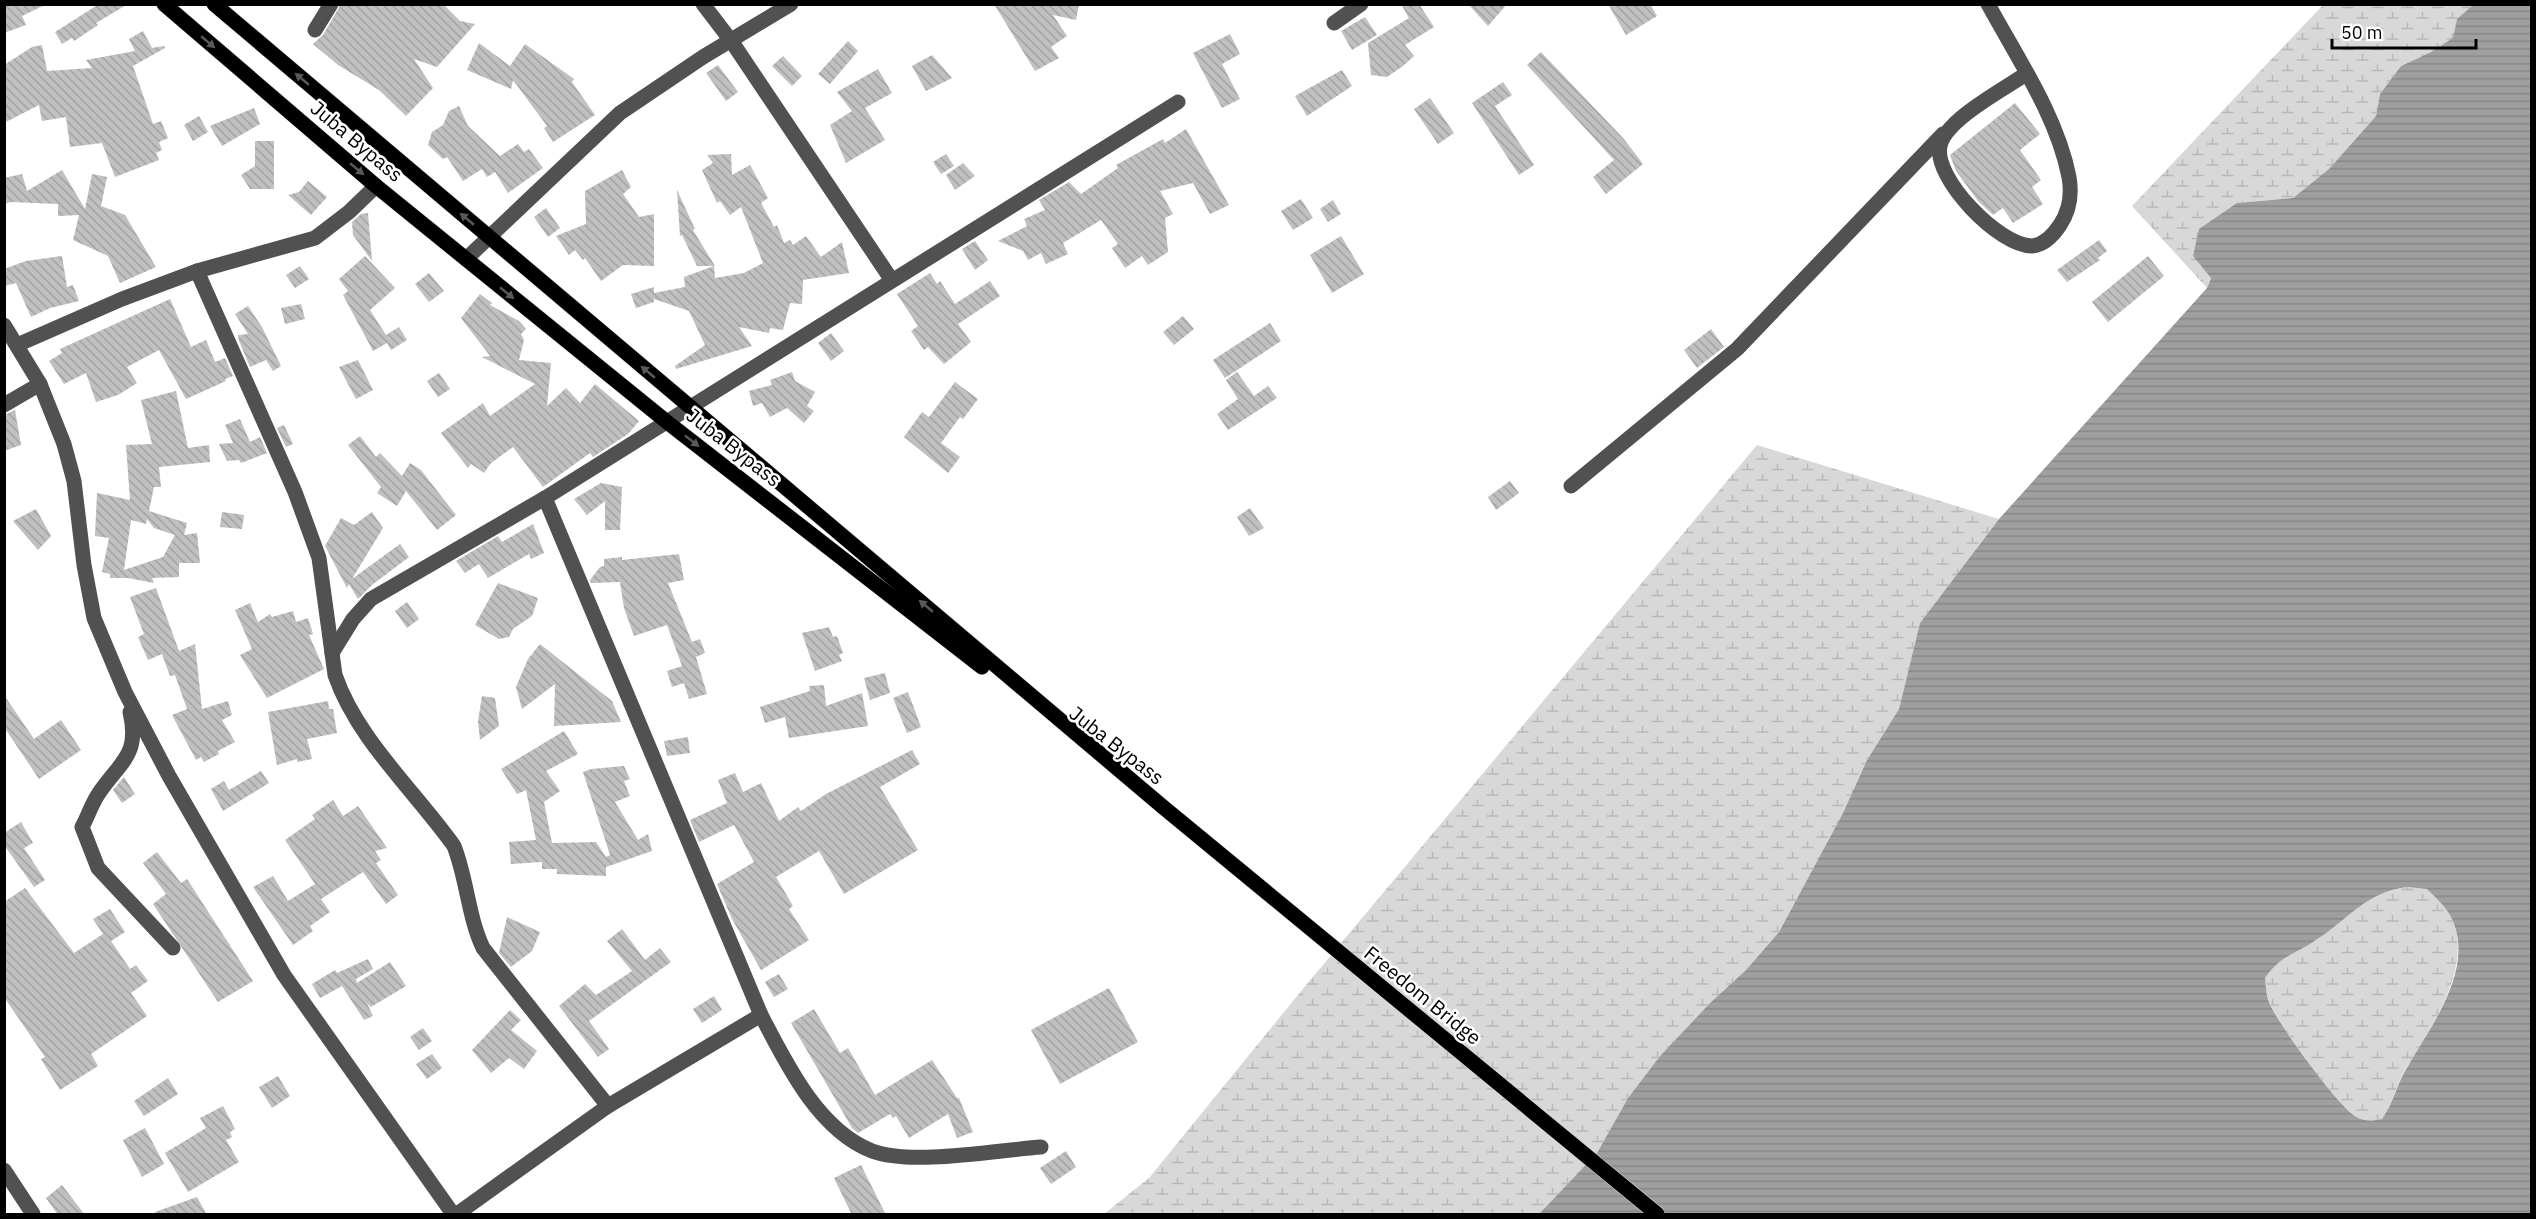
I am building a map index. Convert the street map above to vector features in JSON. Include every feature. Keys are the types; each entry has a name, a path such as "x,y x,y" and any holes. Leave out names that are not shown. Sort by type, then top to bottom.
{"main road":[{"name":"Juba Bypass","path":"164,4 376,186 667,422 1162,807"},
{"name":"Juba Bypass","path":"214,4 1162,807"},
{"name":"Freedom Bridge","path":"1162,807 1657,1215"}],"street":[{"path":"315,30 331,4"},
{"path":"703,4 732,42 891,279"},
{"path":"466,259 620,114 695,62 732,42 791,4"},
{"path":"1334,23 1361,4"},
{"path":"1949,128 1940,143 1939,159 1950,182 1991,227 2009,239 2032,246 2044,242 2055,232 2066,215 2070,199 2069,178 2062,152 2044,107 1988,4"},
{"path":"1571,486 1737,349 1949,128 2026,74"},
{"path":"332,654 352,619 371,599 545,498 794,344 891,279 1178,102"},
{"path":"17,345 122,298 197,271 315,238 349,212 376,186"},
{"path":"197,271 295,492 319,558 332,654 339,687 374,745 454,846 477,935 483,948 608,1106"},
{"path":"4,325 40,384 64,444 74,481 84,565 94,618 125,692 169,776 284,975 453,1215"},
{"path":"4,405 40,384"},
{"path":"545,498 761,1015 796,1083 844,1135 873,1151 915,1157 1041,1147"},
{"path":"125,692 134,732 128,757 98,794 82,827 98,868 173,948"},
{"path":"457,1215 608,1106 761,1015"},
{"path":"4,1170 33,1215"}],"green space":[{"path":"2323,5 2474,5 2457,19 2454,38 2401,66 2380,94 2376,116 2329,169 2293,198 2237,203 2207,288 2132,206"},
{"path":"1757,445 1999,519 1920,623 1899,709 1867,760 1843,813 1779,932 1746,970 1710,1003 1660,1056 1628,1098 1597,1153 1539,1214 1104,1214 1149,1178 1302,990"},
{"path":"2407,887 2428,889 2451,917 2457,936 2454,977 2437,1017 2405,1070 2386,1113 2382,1119 2365,1120 2355,1116 2335,1097 2295,1044 2269,1001 2265,978 2282,960 2328,932 2358,907 2380,894"}],"shaded area":[{"path":"2473,5 2531,5 2531,1214 1539,1214 1597,1153 1628,1098 1660,1056 1710,1003 1746,970 1779,932 1843,813 1867,760 1899,709 1920,623 1999,519 2207,288 2211,278 2193,256 2199,229 2237,203 2293,198 2329,169 2376,116 2380,94 2401,66 2431,52 2453,38 2457,19","holes":["2407,887 2427,889 2451,917 2457,936 2458,956 2455,975 2439,1014 2404,1072 2382,1119 2372,1121 2362,1119 2355,1116 2335,1097 2295,1044 2269,1002 2265,978 2282,960 2328,932 2369,900 2380,894"]}],"building":[{"path":"4,4 47,4 22,16 26,25 4,33"},
{"path":"99,4 128,4 96,23 98,25 74,41 72,38 62,44 55,32"},
{"path":"341,4 443,4 460,21 475,24 437,67 414,59 433,88 406,116 379,90 338,65 313,44 323,35"},
{"path":"994,4 1079,4 1076,20 1053,15 1067,36 1051,47 1059,58 1035,71"},
{"path":"1401,4 1419,4 1434,27 1405,45 1414,56 1403,66 1387,77 1371,75 1368,43 1409,18"},
{"path":"1468,4 1507,4 1488,26"},
{"path":"1608,4 1650,4 1657,16 1626,35"},
{"path":"1365,17 1377,35 1352,50 1341,31"},
{"path":"143,31 152,48 164,46 165,48 133,66 153,124 161,121 168,138 159,142 162,150 156,153 159,160 115,177 102,143 70,147 66,117 42,121 39,105 4,123 4,65 32,47 42,45 47,71 92,68 86,60 135,51 129,39"},
{"path":"1230,34 1240,54 1222,64 1240,99 1222,108 1193,53"},
{"path":"848,41 858,51 830,84 818,74"},
{"path":"479,43 510,66 525,44 574,79 572,82 595,115 553,142 544,128 547,126 513,80 511,89 467,70"},
{"path":"1541,52 1624,139 1643,164 1606,194 1593,177 1614,160 1527,65"},
{"path":"932,55 952,78 926,91 912,66"},
{"path":"783,56 802,76 792,86 772,66"},
{"path":"718,65 738,92 726,101 706,73"},
{"path":"878,69 892,93 865,108 885,140 846,163 830,125 852,111 837,92"},
{"path":"1342,70 1352,86 1307,116 1295,96"},
{"path":"1503,82 1512,95 1495,106 1534,165 1519,175 1472,103"},
{"path":"1430,98 1454,133 1438,144 1414,109"},
{"path":"2015,103 2040,134 2020,150 2041,180 2032,187 2043,204 2013,223 2003,208 1993,215 1978,201 1956,171 1950,155"},
{"path":"459,106 468,126 500,156 518,144 524,152 529,149 543,168 508,193 495,172 487,177 482,169 463,181 447,157 443,159 428,145 432,132 443,125 449,111"},
{"path":"254,108 260,124 222,146 210,126"},
{"path":"199,116 208,132 193,141 184,125"},
{"path":"1186,129 1229,205 1210,214 1193,183 1160,191 1173,214 1165,218 1168,252 1148,265 1142,256 1125,268 1112,248 1118,244 1101,220 1063,243 1068,254 1046,264 1041,253 1028,260 1023,251 998,241 1027,226 1024,219 1045,210 1039,200 1069,182 1081,194 1118,168 1116,165 1163,139 1165,143"},
{"path":"255,141 274,141 274,189 250,189 241,175 255,166"},
{"path":"731,154 732,175 750,165 768,198 761,203 774,227 777,225 784,243 790,240 793,245 806,236 821,257 842,242 849,273 803,280 802,304 790,303 783,330 770,328 769,333 739,327 752,346 676,369 675,366 705,345 689,311 654,299 654,302 636,308 631,294 654,287 654,293 685,287 684,277 714,266 715,278 744,273 763,263 741,207 730,215 720,201 717,203 702,170 713,163 707,155"},
{"path":"946,154 954,166 941,174 933,162"},
{"path":"963,163 975,176 955,190 946,175"},
{"path":"62,170 85,209 92,174 107,177 101,206 125,215 156,267 120,283 108,256 73,240 79,215 58,216 58,204 11,202 4,204 4,178 22,174 27,191"},
{"path":"622,170 631,187 623,194 639,217 654,214 654,266 623,265 601,281 585,258 583,260 575,250 569,255 556,236 586,224 585,191"},
{"path":"308,181 327,197 311,215 288,195 299,192"},
{"path":"677,190 695,229 693,230 715,266 697,266 682,235 680,236"},
{"path":"1301,199 1313,218 1293,230 1281,211"},
{"path":"1333,200 1341,214 1328,222 1320,209"},
{"path":"546,208 560,228 548,237 534,217"},
{"path":"368,213 372,261 353,235 352,222 361,214"},
{"path":"1341,236 1364,274 1332,293 1310,255"},
{"path":"2099,240 2107,251 2098,258 2100,260 2067,282 2057,270"},
{"path":"975,241 988,260 975,270 962,249"},
{"path":"62,256 67,287 73,285 79,301 50,308 31,317 16,283 4,286 4,269 26,261"},
{"path":"365,256 395,288 370,310 386,335 399,327 407,340 391,350 387,343 373,351 343,295 348,291 339,279"},
{"path":"2148,256 2164,276 2108,322 2092,302"},
{"path":"300,266 309,279 295,288 286,275"},
{"path":"429,273 444,291 429,302 415,284"},
{"path":"930,273 937,284 940,281 955,304 990,281 1000,296 958,324 971,342 944,364 928,347 924,350 911,331 918,326 897,294"},
{"path":"480,294 492,303 490,305 519,321 526,329 521,334 524,340 519,360 551,363 547,406 566,388 580,403 595,384 639,421 628,434 593,457 590,453 543,487 513,447 491,463 484,473 471,464 468,468 441,433 483,403 490,416 535,384 482,357 490,356 461,318"},
{"path":"170,299 191,347 206,340 215,362 225,358 233,376 186,399 159,350 127,367 137,383 118,395 96,402 86,373 64,384 49,361 62,353 60,349"},
{"path":"301,304 305,319 285,324 281,308"},
{"path":"248,306 262,327 281,366 273,371 266,360 250,367 239,341 238,335 248,334 235,314"},
{"path":"1183,316 1194,329 1174,345 1163,332"},
{"path":"1270,323 1281,341 1225,378 1213,360"},
{"path":"1711,329 1724,347 1697,368 1684,350"},
{"path":"831,333 844,351 831,361 818,343"},
{"path":"358,360 373,390 356,399 339,367"},
{"path":"792,372 795,381 815,392 807,406 814,411 804,423 787,408 770,417 762,403 753,406 749,391 772,385 770,380"},
{"path":"1237,372 1254,396 1268,386 1277,398 1228,430 1217,414 1238,399 1226,380"},
{"path":"439,373 450,389 438,397 427,381"},
{"path":"955,382 978,399 963,419 960,417 941,443 960,457 948,473 904,437 922,412 929,417"},
{"path":"176,391 188,448 209,445 210,462 159,467 161,487 154,487 149,511 187,523 184,535 197,533 200,563 179,563 179,577 152,578 154,583 128,578 110,578 110,574 102,572 109,538 95,536 97,493 130,500 126,445 152,444 141,400","holes":["147,519 154,528 175,535 163,557 124,570 131,520 146,524"]},
{"path":"15,410 21,445 4,451 4,415"},
{"path":"240,419 250,442 260,437 267,453 241,463 239,460 227,461 219,444 233,443 225,425"},
{"path":"284,425 293,444 286,447 277,428"},
{"path":"360,436 376,457 380,453 402,476 410,463 421,470 456,515 437,530 406,491 397,506 377,493 381,487 348,445"},
{"path":"1510,481 1519,493 1496,510 1488,497"},
{"path":"601,483 622,487 620,530 605,530 605,501 587,515 574,499"},
{"path":"1250,508 1264,528 1249,536 1237,517"},
{"path":"36,509 51,536 38,550 13,521"},
{"path":"222,512 244,515 242,529 220,527"},
{"path":"372,512 383,528 352,579 400,544 409,557 372,585 358,599 349,584 347,588 325,546 341,518 354,525"},
{"path":"533,524 544,553 531,559 529,554 488,578 479,564 465,573 456,561 498,536 502,542"},
{"path":"679,554 684,580 668,583 692,642 700,639 705,653 696,657 707,694 689,699 684,683 672,687 667,671 682,666 667,625 634,636 624,608 620,582 591,583 590,580 600,567 604,566 604,559 622,557 622,560"},
{"path":"498,583 538,598 532,616 513,629 509,637 499,639 475,625"},
{"path":"156,588 179,651 195,644 202,709 228,701 232,715 222,720 235,742 204,762 201,757 196,760 172,715 187,709 175,675 170,676 162,654 148,660 138,637 144,634 130,597"},
{"path":"407,602 419,619 407,628 395,611"},
{"path":"250,603 258,622 270,614 272,617 293,611 296,622 308,618 313,634 309,635 324,669 267,698 240,655 252,649 235,610"},
{"path":"829,627 833,637 837,636 843,653 839,655 842,661 815,671 802,633"},
{"path":"540,644 612,701 621,722 554,726 555,684 522,709 516,687 528,659"},
{"path":"885,673 890,693 870,700 864,678"},
{"path":"824,685 826,706 862,693 868,726 789,738 785,717 765,723 760,707 810,691 809,686"},
{"path":"908,692 921,727 907,733 893,698"},
{"path":"4,695 34,739 61,720 81,750 39,779 4,727"},
{"path":"482,696 495,698 499,726 480,740 478,721"},
{"path":"328,701 329,709 333,709 337,733 307,739 312,759 297,762 297,759 277,765 268,712"},
{"path":"564,731 578,754 546,771 560,791 544,802 552,843 596,842 606,857 610,855 583,772 591,769 624,766 630,779 624,781 630,796 615,802 638,840 648,834 652,851 606,867 606,876 557,874 557,869 542,869 542,862 511,864 509,842 536,840 526,790 517,794 501,769"},
{"path":"688,737 690,753 667,756 664,741"},
{"path":"912,750 920,764 880,787 918,850 844,894 819,851 776,877 793,906 789,909 809,940 761,970 732,919 717,884 754,862 734,825 699,842 690,820 727,803 718,780 735,773 743,792 761,783 779,821 798,807 801,811 826,794"},
{"path":"261,771 269,783 223,811 211,789 224,781 229,790"},
{"path":"124,777 135,794 122,803 113,790"},
{"path":"333,800 343,816 358,806 387,848 375,851 381,860 376,863 398,895 386,904 363,872 321,899 330,912 310,926 313,931 293,945 253,887 273,876 288,901 315,884 285,840 315,819 312,815"},
{"path":"21,822 33,843 24,848 45,880 34,887 4,845 4,833"},
{"path":"157,852 181,883 187,879 253,981 218,1002 153,904 166,894 143,863"},
{"path":"25,888 74,953 103,934 93,919 110,909 125,932 111,941 130,969 136,965 148,981 131,993 147,1016 91,1054 98,1066 60,1090 41,1059 45,1057 4,997 4,902"},
{"path":"507,917 540,932 532,951 511,967 499,953"},
{"path":"622,929 645,960 660,948 671,962 589,1021 609,1049 598,1057 559,1006 585,984 596,995 632,971 607,941"},
{"path":"368,959 373,969 356,979 357,983 390,962 406,986 371,1007 367,1003 373,1016 364,1020 342,986 320,998 312,984 335,970 337,973"},
{"path":"779,974 788,989 774,997 765,982"},
{"path":"1109,988 1138,1042 1060,1084 1031,1030"},
{"path":"714,996 722,1010 702,1023 693,1009"},
{"path":"814,1009 840,1053 848,1048 875,1095 932,1060 959,1098 973,1132 957,1138 948,1114 909,1138 896,1116 893,1118 890,1114 858,1133 852,1128 791,1023"},
{"path":"510,1010 521,1020 511,1030 537,1051 524,1069 509,1058 491,1073 472,1050"},
{"path":"423,1028 432,1041 419,1050 410,1037"},
{"path":"432,1054 442,1068 427,1079 416,1064"},
{"path":"278,1076 290,1096 272,1108 259,1087"},
{"path":"168,1078 178,1094 144,1116 134,1101"},
{"path":"223,1106 235,1129 230,1132 232,1137 226,1140 239,1162 188,1192 165,1153 206,1128 200,1118"},
{"path":"145,1128 164,1164 142,1177 123,1140"},
{"path":"1066,1151 1076,1167 1051,1184 1040,1168"},
{"path":"861,1165 886,1215 852,1215 834,1178"},
{"path":"62,1185 85,1215 58,1215 46,1198"},
{"path":"197,1197 207,1215 155,1215 155,1212"}]}
